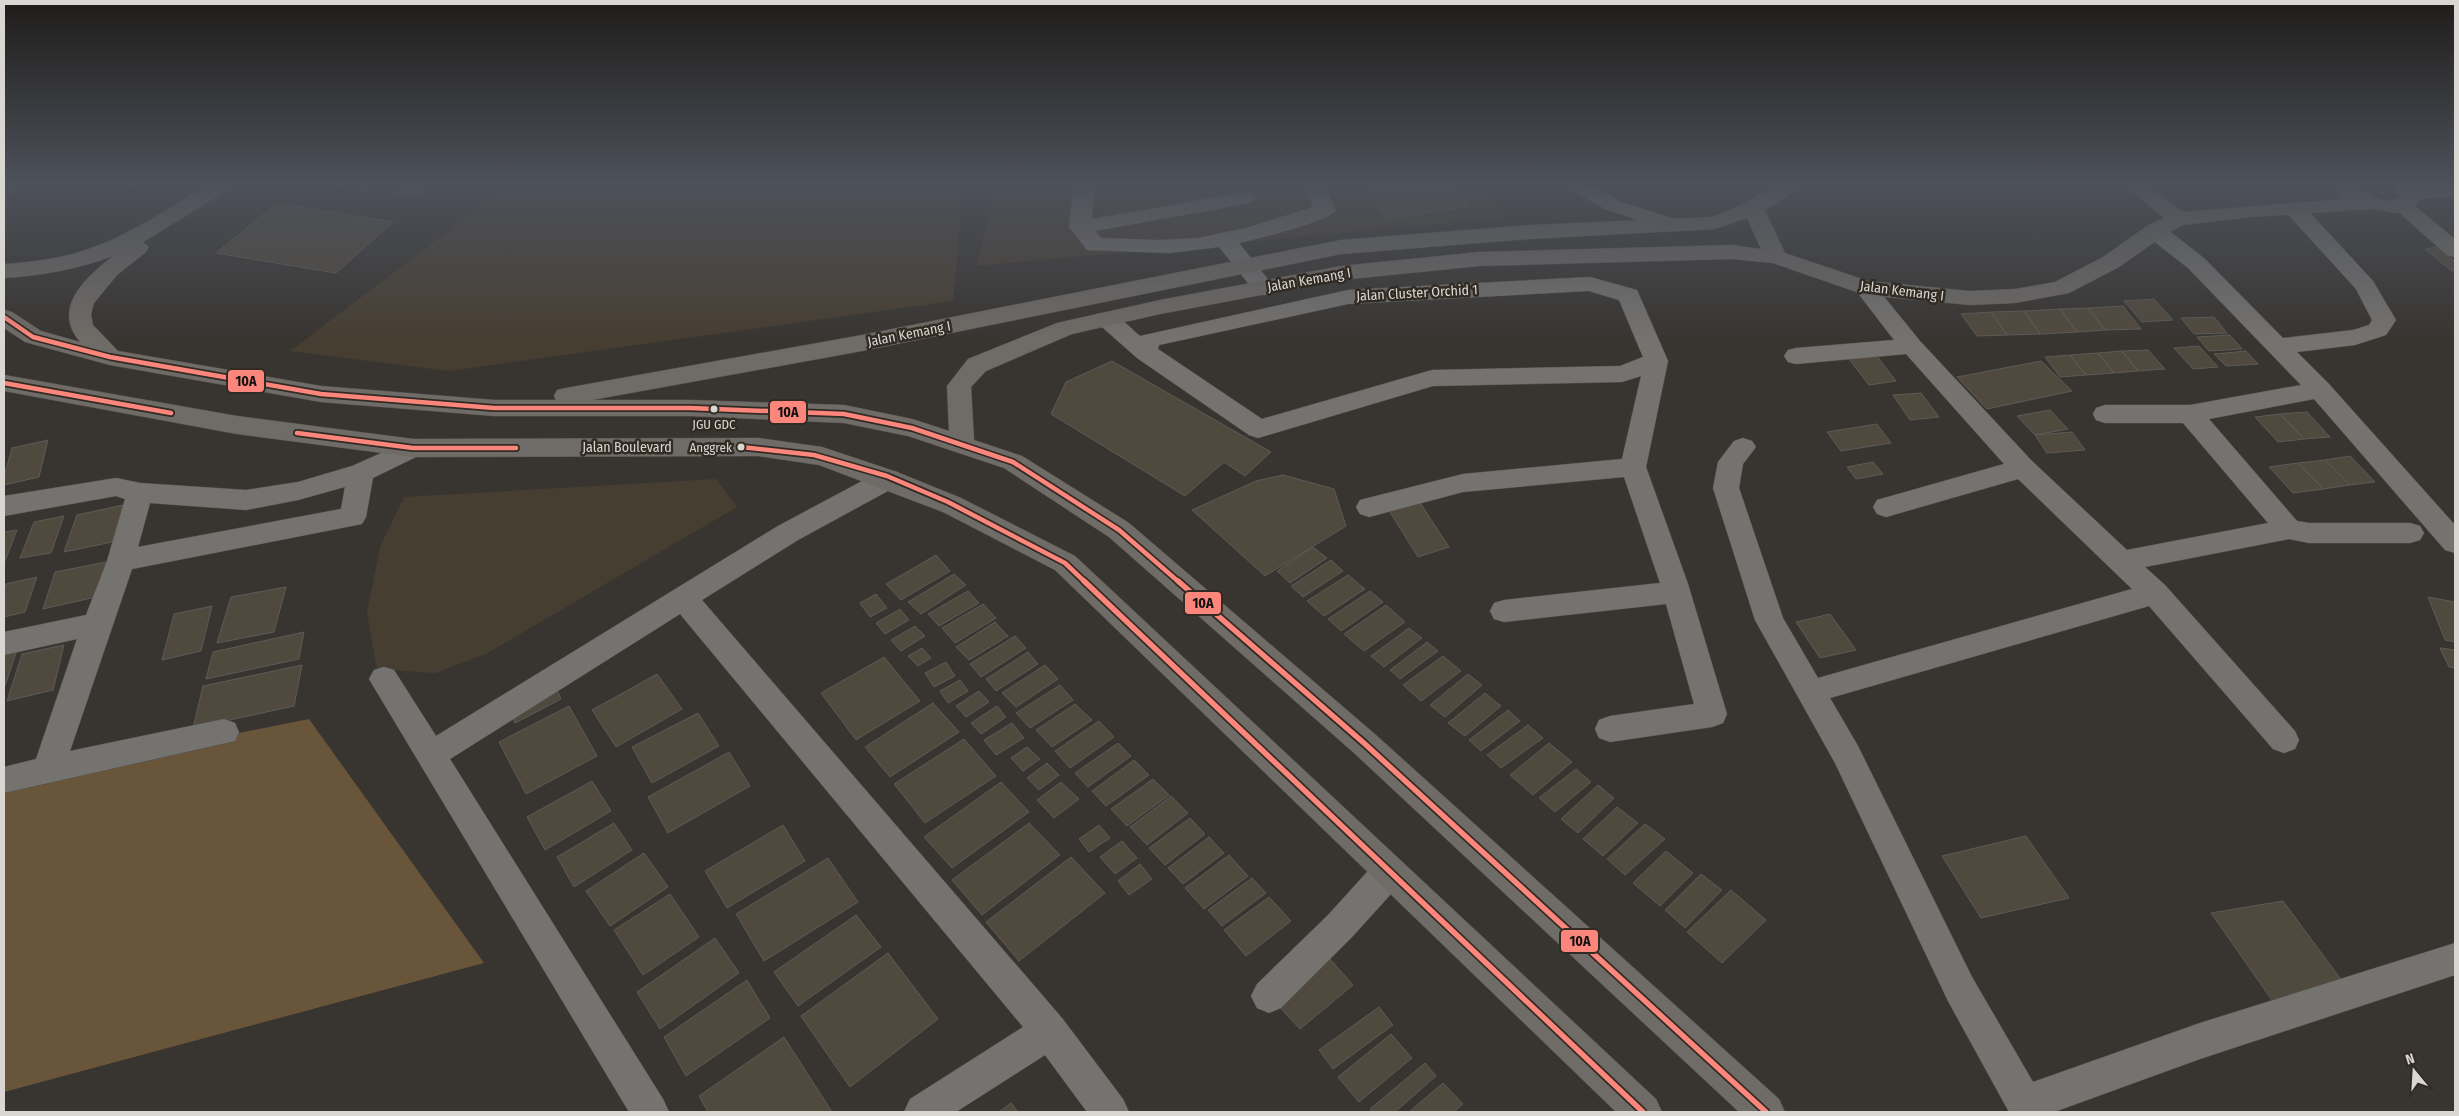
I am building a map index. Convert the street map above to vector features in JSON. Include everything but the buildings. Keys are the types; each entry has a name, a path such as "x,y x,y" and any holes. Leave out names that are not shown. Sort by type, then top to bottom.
{"street":[{"path":"4,271 65,263 102,252 137,236"},
{"path":"110,357 81,326 80,314 84,300 114,265 153,236"},
{"path":"1088,236 1096,245 1181,246 1236,236"},
{"name":"Jalan Kemang I","path":"494,408 862,343 1341,247 1479,236"},
{"path":"1532,236 1542,258"},
{"path":"1766,236 1776,257"},
{"name":"Jalan Kemang I","path":"962,444 959,386 977,365 1065,328 1341,273 1478,259 1587,258 1732,252 1776,257 1865,288 1970,298 2016,296 2061,288 2111,262 2148,236"},
{"path":"2162,236 2196,262 2320,390 2455,543"},
{"path":"2277,347 2355,337 2378,330 2384,320 2365,286 2320,236"},
{"path":"2443,236 2455,250"},
{"path":"1224,239 1248,266 1264,288"},
{"name":"Jalan Cluster Orchid 1","path":"1145,352 1149,340 1348,297 1590,284 1629,294 1656,360"},
{"path":"1865,288 1912,346 2023,468 2155,593 2284,740"},
{"path":"4,317 33,337 110,357 192,373 321,394 494,408 690,408 844,414 912,428 1013,462 1119,530 1372,750 1766,1112"},
{"path":"1105,319 1145,352 1258,428 1432,378 1622,374 1656,360"},
{"path":"1796,356 1912,346"},
{"path":"1610,729 1712,714 1676,592 1633,467 1656,360"},
{"name":"Jalan Boulevard","path":"4,383 238,425 413,448 758,447 822,456 888,479 952,505 1066,562 1389,872 1643,1112"},
{"path":"2105,414 2190,414 2320,390"},
{"path":"2190,414 2289,529"},
{"path":"1743,447 1732,462 1726,488 1768,620 1847,755 1960,989 2029,1108 2200,1041 2455,959"},
{"path":"4,506 116,487 140,493 246,500 298,492 361,473 413,448"},
{"path":"1368,507 1463,482 1633,467"},
{"path":"1886,507 2023,468"},
{"path":"121,561 353,517 361,473"},
{"path":"431,755 788,533 888,479"},
{"path":"48,769 96,624 121,561 140,493"},
{"path":"2121,561 2289,529 2309,533 2410,533"},
{"path":"1504,611 1676,592"},
{"path":"1810,692 2155,593"},
{"path":"684,599 1049,1031 1110,1112"},
{"path":"4,643 96,624"},
{"path":"384,679 650,1112"},
{"path":"4,780 126,751 224,732"},
{"path":"1269,996 1340,926 1389,872"},
{"path":"923,1112 1049,1031"}],"shaded area":[{"path":"442,236 959,236 953,301 449,371 290,351"},
{"path":"984,236 1306,236 976,266"},
{"path":"716,479 737,507 486,654 435,673 377,669 367,613 380,547 404,497"},
{"path":"309,719 484,963 4,1092 4,780"}],"transit line":[{"name":"10A","path":"4,317 33,337 110,357 321,394 494,408 690,408 844,414 912,428 1013,462 1119,530 1365,744 1766,1112"},
{"name":"10A","path":"4,383 171,413"},
{"name":"10A","path":"297,433 413,448 516,448"},
{"name":"10A","path":"741,447 783,450 814,455 856,465 887,476 948,502 1065,563 1643,1112"}],"place":[{"name":"JGU GDC","path":"714,409"},
{"name":"Anggrek","path":"741,447"}]}
